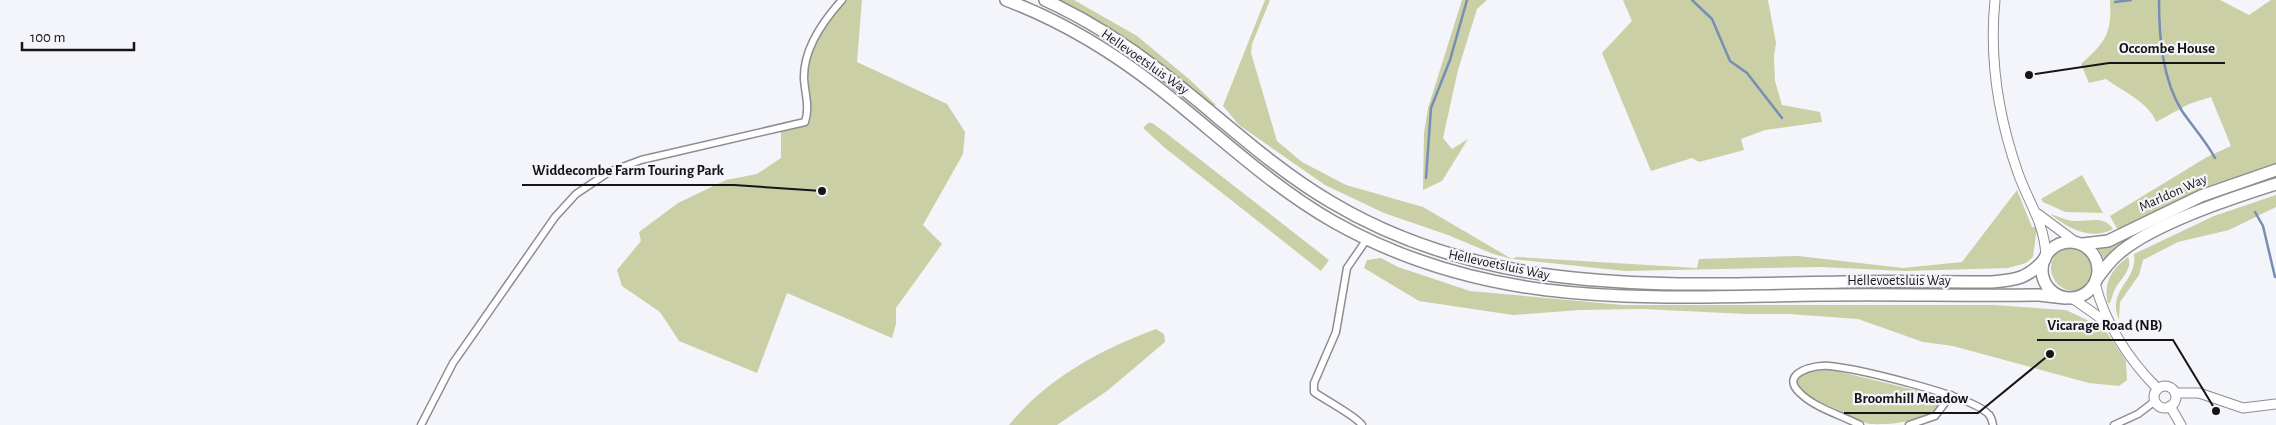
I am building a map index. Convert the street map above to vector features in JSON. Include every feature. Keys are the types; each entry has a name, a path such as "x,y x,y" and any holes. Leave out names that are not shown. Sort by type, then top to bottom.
{"highway":[{"name":"Hellevoetsluis Way","path":"1006,0 1039,14 1117,58 1155,85 1263,174 1334,222 1367,239 1450,271 1515,287 1572,294 1716,298 1895,295 2040,295 2068,298"},
{"name":"Hellevoetsluis Way","path":"1045,0 1087,22 1135,52 1267,159 1313,192 1396,236 1474,262 1554,277 1731,284 1992,282 2022,278 2033,272 2045,257"},
{"name":"Marldon Way","path":"2080,244 2108,241 2201,196 2276,170"},
{"name":"Marldon Way","path":"2096,282 2115,257 2143,238 2202,210 2276,184"},
{"path":"2061,244 2080,244 2093,253 2097,261 2096,282 2087,293 2068,298 2058,296 2047,286 2042,272 2045,257 2061,244"}],"street":[{"path":"421,425 453,363 555,217 576,194 609,172 642,160 805,122 809,111 804,77 807,58 818,33 842,0"},
{"path":"1995,0 1992,53 1998,102 2011,153 2022,184 2038,214 2045,240 2045,257"},
{"path":"2038,214 2080,244"},
{"path":"1362,425 1358,419 1334,407 1314,392 1314,383 1336,332 1346,268 1367,239"},
{"path":"2096,282 2109,324 2146,377 2158,389"},
{"path":"2068,298 2109,324"},
{"path":"1860,425 1808,400 1798,392 1794,382 1796,374 1801,370 1814,366 1830,366 1951,395 1984,410 1992,419 1992,425"},
{"path":"2168,386 2175,393 2175,399 2170,406 2161,407 2155,401 2154,394 2158,389 2168,386"},
{"path":"2175,393 2199,393 2244,408 2276,404"},
{"path":"1909,425 1934,416 1951,395"},
{"path":"2114,425 2138,414 2155,401"},
{"path":"2170,406 2181,425"}],"green space":[{"path":"845,0 862,0 857,62 947,104 965,132 963,154 923,225 942,244 896,308 896,324 892,338 787,293 757,373 679,341 660,312 622,286 617,270 641,241 639,232 678,203 726,180 757,174 781,158 781,130 809,123 811,105 807,77 811,55 819,35"},
{"path":"1050,0 1074,0 1137,36 1189,79 1216,105 1209,107"},
{"path":"1265,0 1270,0 1252,44 1251,53 1277,141 1302,162 1346,185 1423,207 1512,259 1493,254 1448,235 1384,213 1325,185 1239,125 1223,106"},
{"path":"1462,0 1487,0 1477,9 1458,70 1443,138 1452,149 1468,139 1442,181 1423,190 1424,133 1428,108"},
{"path":"1623,0 1768,0 1776,43 1774,56 1775,81 1782,105 1820,112 1822,122 1765,130 1741,139 1744,150 1699,162 1692,158 1651,171 1602,53 1632,21"},
{"path":"2110,0 2220,0 2249,15 2271,0 2276,0 2276,164 2195,192 2118,230 2110,216 2207,157 2231,146 2211,97 2189,104 2156,122 2148,109 2106,79 2089,83 2081,64 2102,43 2106,36 2110,21"},
{"path":"1148,123 1152,123 1166,133 1329,260 1321,271 1165,148 1143,128"},
{"path":"2082,175 2103,213 2065,212 2043,202 2041,199"},
{"path":"2276,176 2276,179 2105,260 2098,248 2223,194"},
{"path":"2017,190 2032,227 2037,227 2033,257 2026,263 2008,268 1905,271 1820,267 1625,271 1512,259 1517,257 1697,268 1699,259 1798,256 1903,268 1962,262"},
{"path":"2276,195 2276,207 2229,230 2178,242 2143,260 2139,275 2120,302 2119,320 2116,301 2132,271 2134,254 2214,216"},
{"path":"2050,214 2073,221 2095,220 2105,222 2113,229 2096,234 2088,233 2064,224"},
{"path":"2074,245 2087,249 2093,255 2097,268 2093,281 2087,287 2074,291 2061,287 2055,281 2051,268 2055,255 2061,249"},
{"path":"2128,257 2128,269 2115,289 2110,303 2108,303 2107,289 2110,277 2117,266"},
{"path":"1381,258 1398,267 1470,291 1623,305 1994,305 2066,310 2104,328 2126,361 2127,380 2119,386 2089,383 1953,346 1923,342 1858,319 1789,314 1642,309 1579,310 1513,315 1419,301 1364,268 1367,260"},
{"path":"1156,329 1164,334 1165,342 1107,391 1057,425 1009,425 1040,393 1076,367 1115,346"},
{"path":"1828,369 1940,396 1941,402 1936,409 1919,418 1899,423 1870,424 1814,399 1798,386 1797,380 1802,374"}],"waterway":[{"path":"1426,178 1431,108 1450,60 1467,0"},
{"path":"1692,0 1712,19 1730,61 1747,73 1782,118"},
{"path":"2115,2 2131,0"},
{"path":"2159,0 2161,43 2170,85 2182,111 2215,158"},
{"path":"2255,212 2263,226 2275,277"}],"place":[{"name":"Occombe House","path":"2029,75"},
{"name":"Widdecombe Farm Touring Park","path":"822,191"},
{"name":"Broomhill Meadow","path":"2050,354"},
{"name":"Vicarage Road (NB)","path":"2216,411"}]}
